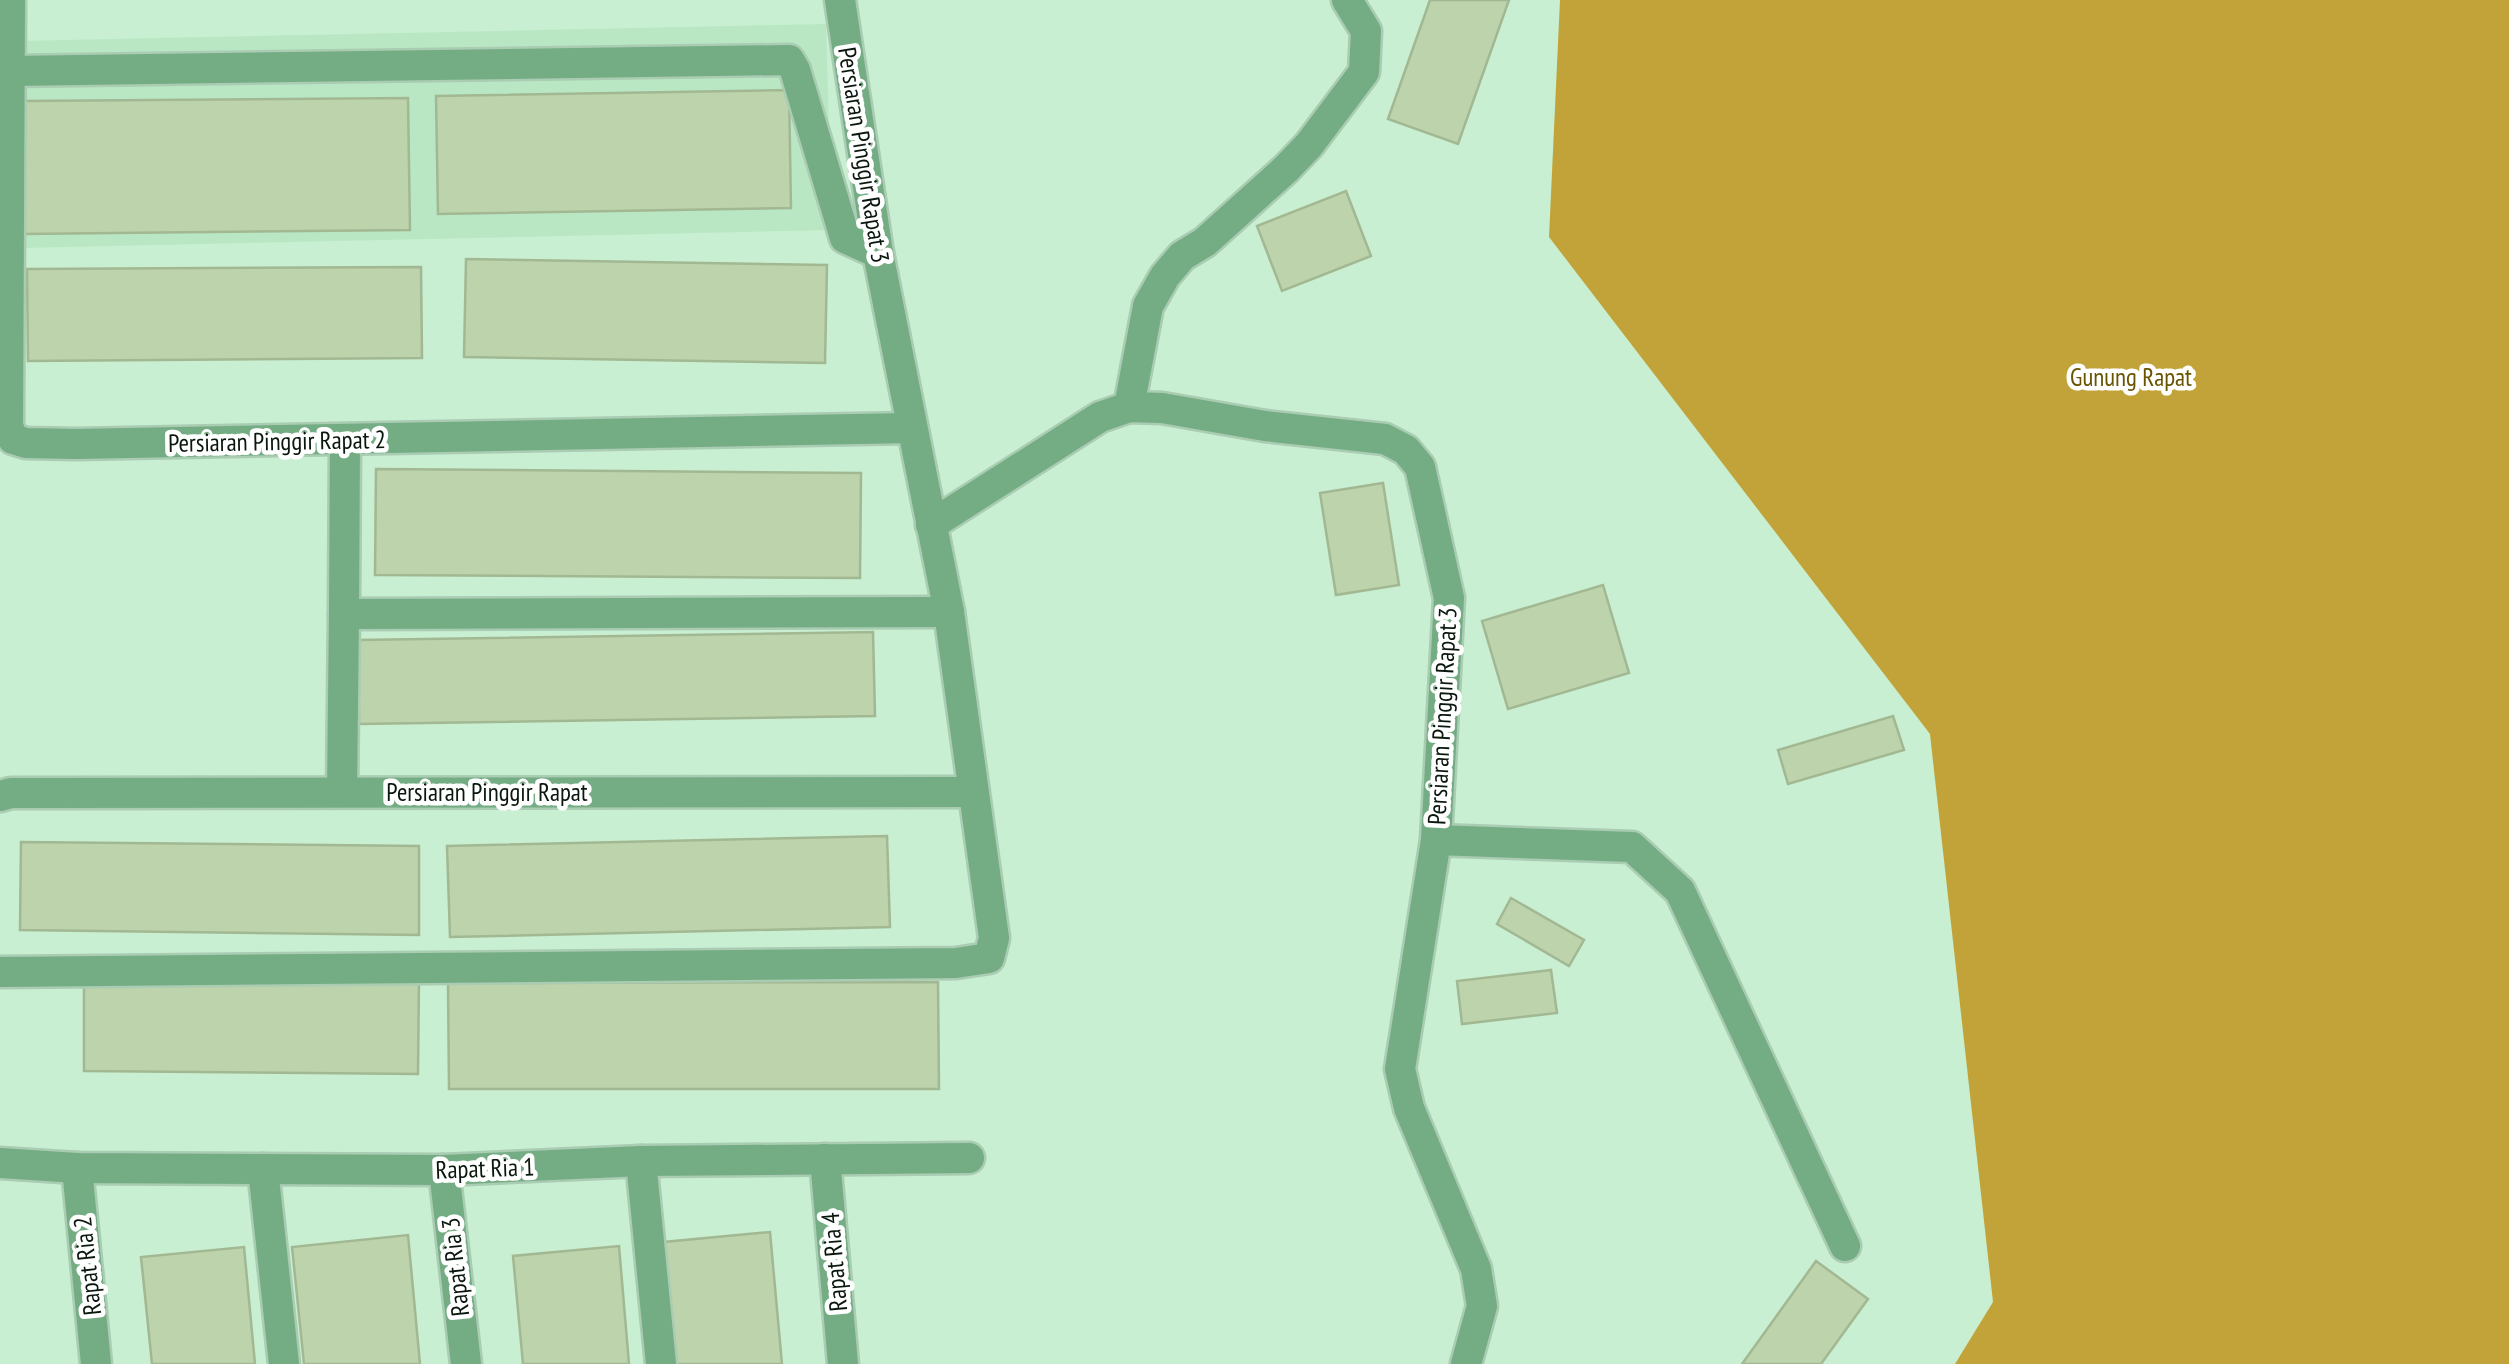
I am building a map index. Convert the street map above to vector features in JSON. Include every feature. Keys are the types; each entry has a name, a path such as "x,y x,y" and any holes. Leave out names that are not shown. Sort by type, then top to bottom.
{"street":[{"name":"Persiaran Pinggir Rapat 2","path":"10,0 8,426 13,439 76,444 911,428"},
{"name":"Persiaran Pinggir Rapat 3","path":"0,972 956,962 989,958 994,938 948,612 878,253 840,0"},
{"path":"1129,407 1148,306 1165,276 1182,256 1205,242 1286,169 1364,72 1366,31 1347,0"},
{"path":"8,71 789,60 845,238 878,253"},
{"name":"Persiaran Pinggir Rapat 3","path":"931,525 1100,417 1129,407 1162,408 1265,426 1385,439 1406,450 1420,467 1449,598 1436,840 1400,1069 1409,1108 1476,1269 1482,1306 1466,1364"},
{"path":"342,792 345,440"},
{"path":"344,614 948,612"},
{"name":"Persiaran Pinggir Rapat","path":"0,795 973,792"},
{"path":"1436,840 1632,847 1680,891 1844,1246"},
{"name":"Rapat Ria 1","path":"0,1162 77,1168 444,1170 641,1161 969,1158"},
{"name":"Rapat Ria 4","path":"824,1159 843,1364"},
{"path":"641,1161 662,1364"},
{"name":"Rapat Ria 2","path":"77,1168 96,1364"},
{"path":"263,1169 284,1364"},
{"name":"Rapat Ria 3","path":"444,1170 466,1364"}],"shaded area":[{"path":"826,24 832,230 23,248 18,41"}],"green space":[{"name":"Gunung Rapat","path":"1560,0 2509,0 2509,1364 1955,1364 1993,1302 1930,734 1549,237"}],"building":[{"path":"1430,0 1509,0 1458,144 1388,119"},
{"path":"789,90 791,208 438,214 436,96"},
{"path":"408,98 410,230 23,234 21,101"},
{"path":"1346,191 1371,256 1282,291 1257,226"},
{"path":"466,259 827,265 825,363 464,357"},
{"path":"421,267 422,358 28,361 27,269"},
{"path":"376,469 861,473 860,578 375,575"},
{"path":"1383,483 1399,585 1336,595 1320,493"},
{"path":"1603,585 1629,673 1508,709 1482,621"},
{"path":"873,632 875,716 359,724 358,640"},
{"path":"1893,716 1904,750 1788,784 1778,750"},
{"path":"887,836 890,927 450,937 447,846"},
{"path":"21,842 419,846 419,935 20,930"},
{"path":"1511,898 1584,940 1569,966 1497,924"},
{"path":"1551,970 1557,1013 1462,1024 1457,981"},
{"path":"84,973 419,977 418,1074 84,1071"},
{"path":"938,982 939,1089 449,1089 448,983"},
{"path":"770,1232 782,1364 675,1364 664,1242"},
{"path":"408,1235 420,1364 304,1364 292,1247"},
{"path":"619,1246 629,1364 523,1364 513,1256"},
{"path":"244,1247 255,1364 152,1364 141,1257"},
{"path":"1816,1261 1868,1299 1821,1364 1742,1364"}]}
